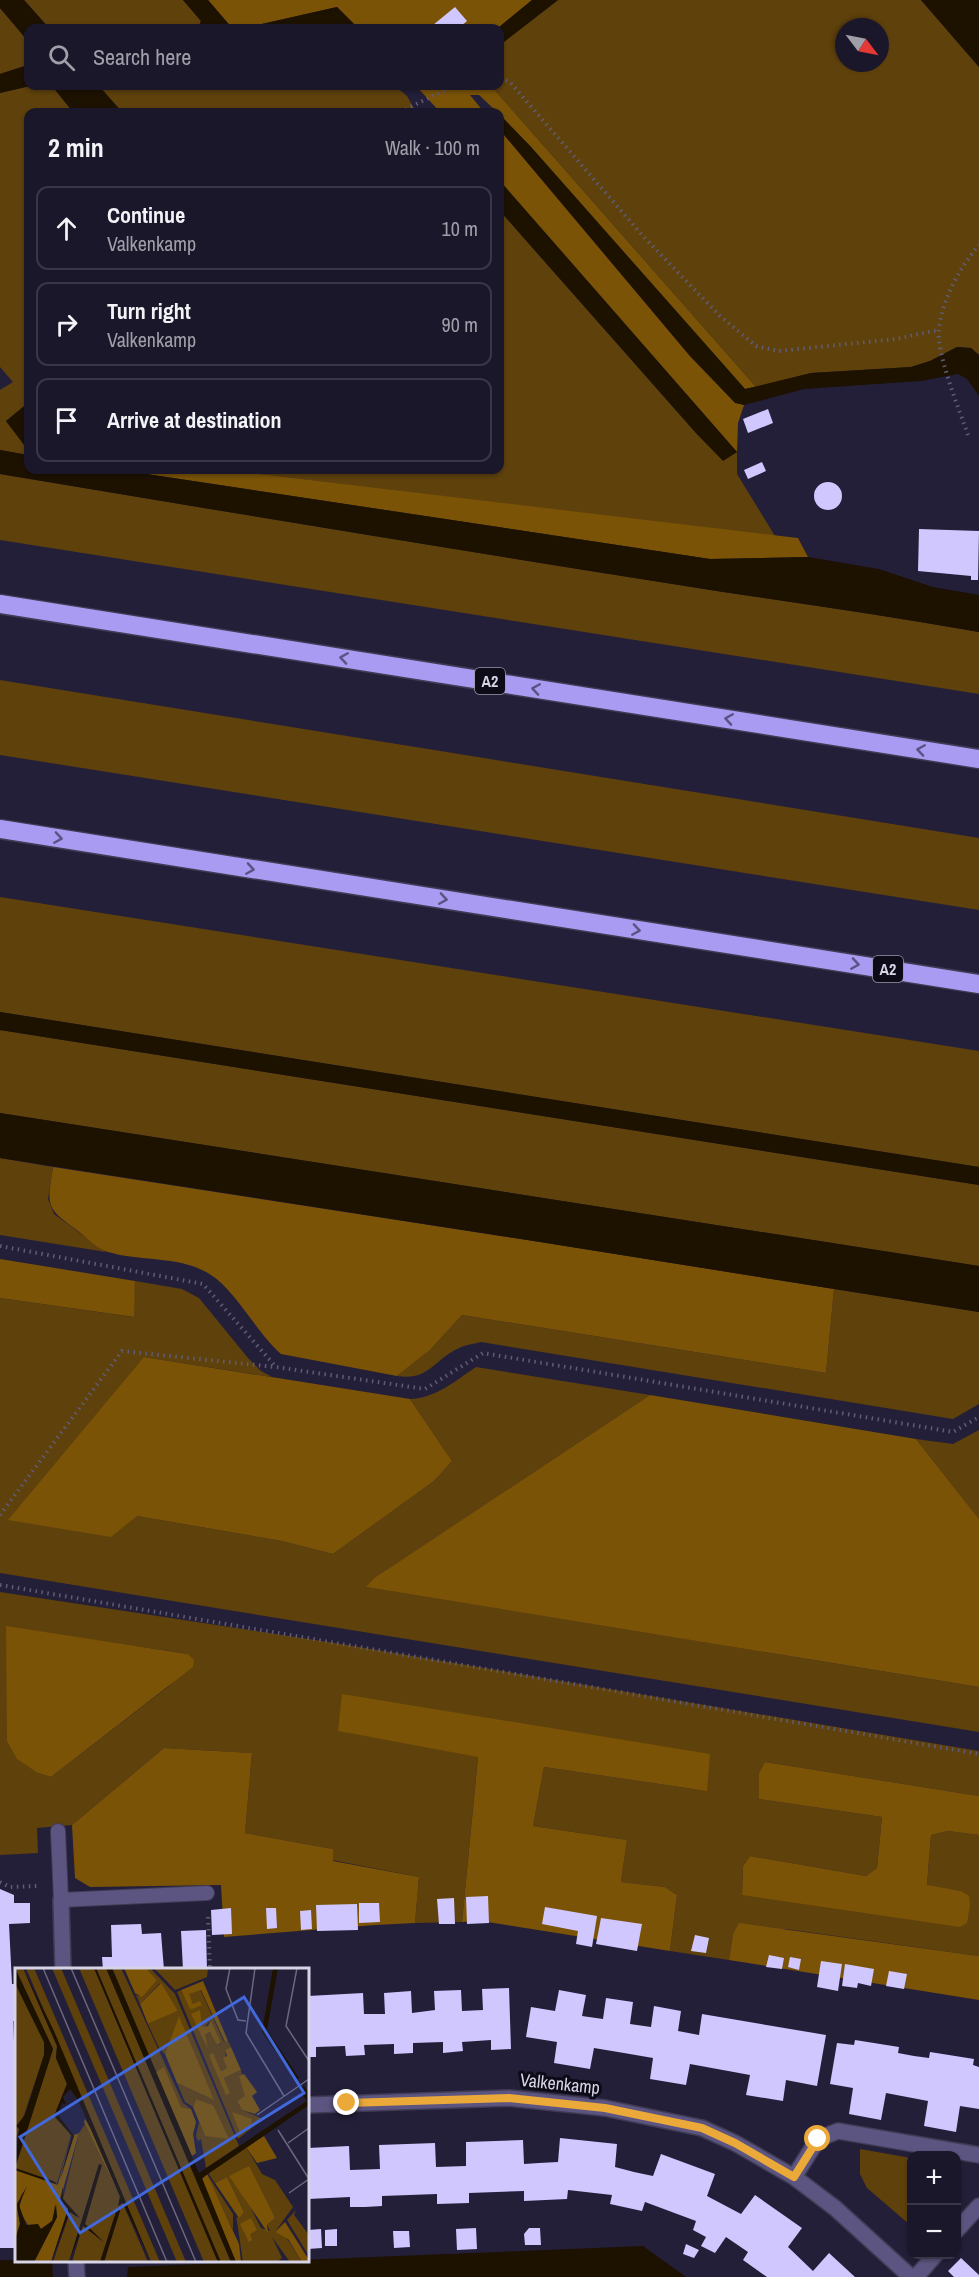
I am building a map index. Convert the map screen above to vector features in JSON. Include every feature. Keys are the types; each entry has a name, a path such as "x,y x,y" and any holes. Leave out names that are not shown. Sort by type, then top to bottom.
{"highway":[{"name":"A2","path":"0,604 979,759"},
{"name":"A2","path":"0,829 979,984"}],"street":[{"path":"61,1892 63,1968"},
{"name":"Valkenkamp","path":"309,2105 509,2098 605,2108 702,2128 735,2143 794,2177 835,2208 914,2277 931,2259"},
{"path":"794,2177 818,2139 838,2131 979,2155"},
{"path":"961,2226 979,2206"},
{"path":"76,2262 77,2277"}],"lane":[{"path":"58,1831 61,1892 207,1893"}],"path":[{"path":"504,80 509,81 642,235 720,316 756,346 779,351 896,339 938,330"},
{"path":"407,108 440,90"},
{"path":"968,435 949,383 938,330 950,293 967,259 979,245"},
{"path":"0,1246 203,1284 276,1367"},
{"path":"0,1515 122,1350 276,1367 425,1389 483,1353 953,1432 979,1417"},
{"path":"0,1585 979,1754"},
{"path":"0,1882 10,1887 61,1892"},
{"path":"207,1893 210,1968"}],"shaded area":[{"path":"0,0 24,0 45,24 24,24 24,36 0,8"},
{"path":"24,0 183,0 201,21 200,24 45,24"},
{"path":"183,0 208,0 229,24 200,24 201,21"},
{"path":"208,0 532,0 503,24 354,24 337,7 262,24 229,24"},
{"path":"532,0 558,0 504,42 503,24"},
{"path":"558,0 921,0 979,67 979,355 971,348 957,347 930,361 911,367 811,373 756,387 495,90 504,90 504,42"},
{"path":"921,0 979,0 979,67"},
{"path":"337,7 354,24 262,24"},
{"path":"0,8 24,36 24,66 0,74"},
{"path":"24,66 24,87 0,93 0,74"},
{"path":"24,87 24,90 55,90 70,108 24,108 24,406 6,421 24,445 24,454 0,450 0,390 13,382 0,367 0,93"},
{"path":"55,90 103,90 118,108 70,108"},
{"path":"103,90 400,90 407,96 414,108 118,108"},
{"path":"420,90 495,90 756,387 745,389 504,119 504,108 493,108 479,95 470,95 481,108 436,108"},
{"path":"504,119 745,389 811,373 911,367 930,361 957,347 971,348 979,355 979,396 967,379 958,374 921,381 804,389 744,405 735,403 690,356 504,135"},
{"path":"504,135 690,356 735,402 744,405 738,423 737,452 504,186"},
{"path":"504,186 737,452 723,461 504,216"},
{"path":"504,216 696,433 723,460 737,452 737,474 775,536 259,474 504,474"},
{"path":"24,406 24,445 6,421"},
{"path":"0,450 24,454 24,474 147,474 710,559 808,557 879,569 933,587 979,595 979,632 509,558 0,474"},
{"path":"0,474 509,558 979,632 979,694 0,540"},
{"path":"147,474 260,474 798,538 808,557 710,559"},
{"path":"0,680 979,838 979,910 0,755"},
{"path":"0,897 979,1051 979,1167 0,1012"},
{"path":"0,1012 979,1167 979,1185 0,1030"},
{"path":"0,1030 979,1185 979,1266 0,1113"},
{"path":"0,1113 979,1266 979,1312 0,1158"},
{"path":"0,1158 53,1167 48,1199 54,1214 106,1252 0,1235"},
{"path":"53,1167 834,1289 826,1373 462,1315 430,1350 397,1376 281,1354 263,1335 238,1301 211,1275 187,1264 104,1251 67,1223 51,1205"},
{"path":"0,1259 135,1281 134,1317 0,1298"},
{"path":"135,1281 182,1289 199,1298 248,1358 261,1371 272,1377 144,1357 137,1516 282,1541 333,1554 434,1481 452,1461 410,1399 437,1392 476,1367 650,1395 374,1578 367,1587 979,1687 979,1732 0,1573 0,1298 133,1317"},
{"path":"834,1289 979,1312 979,1404 953,1419 481,1342 457,1349 430,1369 416,1376 397,1376 430,1350 462,1315 826,1373"},
{"path":"144,1357 410,1399 452,1461 434,1481 333,1554 282,1541 137,1516 111,1537 8,1520"},
{"path":"650,1395 916,1439 979,1519 979,1687 366,1587 374,1578"},
{"path":"979,1430 979,1519 916,1439 953,1444"},
{"path":"0,1592 341,1644 979,1751 979,1796 765,1762 759,1799 882,1817 877,1868 866,1876 750,1856 743,1866 742,1895 961,1891 927,1886 931,1835 948,1831 979,1835 979,1956 786,1929 733,1934 729,1960 670,1951 677,1895 665,1887 621,1882 627,1840 533,1826 544,1767 707,1791 339,1731 478,1756 462,1922 415,1923 419,1877 332,1860 333,1849 245,1833 252,1753 164,1748 72,1825 37,1828 38,1853 0,1855","holes":["6,1627 188,1654 193,1660 169,1686 51,1777 38,1773"]},
{"path":"6,1626 188,1654 194,1660 193,1667 51,1777 38,1773 17,1759 7,1741"},
{"path":"342,1694 710,1754 707,1791 544,1767 533,1826 627,1840 621,1882 665,1887 677,1895 670,1951 481,1921 462,1922 478,1757 338,1731"},
{"path":"164,1748 252,1753 245,1833 333,1849 333,1861 419,1877 415,1923 224,1937 221,1885 90,1887 75,1878 72,1825"},
{"path":"765,1762 979,1796 979,1835 948,1831 931,1835 927,1885 961,1891 969,1896 967,1923 960,1927 742,1895 743,1866 750,1856 866,1876 877,1868 882,1817 759,1799 759,1774"},
{"path":"739,1923 979,1956 979,2000 729,1960 733,1934"},
{"path":"860,2149 907,2157 907,2222 867,2188 860,2174"},
{"path":"643,2246 686,2277 127,2277 128,2267 309,2262 309,2260"},
{"path":"0,2260 52,2262 53,2277 0,2277"}],"building":[{"path":"455,7 467,21 464,24 434,24"},
{"path":"768,409 773,423 748,433 743,419"},
{"path":"762,462 766,471 748,479 744,470"},
{"path":"828,482 838,486 842,496 838,506 828,510 818,506 814,496 818,486"},
{"path":"919,529 979,531 978,580 971,580 971,576 918,571"},
{"path":"0,1889 14,1895 14,1903 30,1903 30,1923 9,1924 12,1984 15,1984 15,2021 13,2021 15,2248 0,2248"},
{"path":"488,1896 489,1923 467,1924 466,1897"},
{"path":"454,1898 455,1924 439,1924 437,1899"},
{"path":"359,1903 379,1903 380,1922 359,1923"},
{"path":"357,1904 358,1930 317,1931 316,1905"},
{"path":"545,1907 597,1916 592,1947 576,1944 578,1931 542,1924"},
{"path":"231,1908 232,1934 212,1935 211,1910"},
{"path":"266,1908 276,1908 277,1928 267,1929"},
{"path":"311,1910 312,1929 301,1930 300,1911"},
{"path":"601,1918 642,1924 637,1951 596,1944"},
{"path":"141,1924 142,1934 161,1933 164,1968 103,1968 102,1957 112,1957 111,1925"},
{"path":"206,1930 207,1968 183,1968 181,1931"},
{"path":"695,1935 709,1938 706,1953 691,1951"},
{"path":"769,1955 784,1958 782,1969 766,1967"},
{"path":"790,1957 801,1959 799,1970 788,1967"},
{"path":"821,1961 842,1964 838,1991 817,1987"},
{"path":"845,1964 874,1969 871,1986 858,1983 857,1988 842,1986"},
{"path":"889,1971 907,1974 904,1989 886,1986"},
{"path":"509,1988 511,2049 491,2050 491,2040 462,2042 463,2051 443,2053 443,2042 413,2043 413,2053 394,2054 394,2044 364,2045 365,2055 346,2056 345,2046 316,2047 316,2057 309,2057 309,1996 363,1993 364,2014 385,2014 384,1993 411,1991 412,2013 435,2010 434,1991 461,1990 462,2011 483,2010 482,1989"},
{"path":"559,1990 586,1995 582,2016 603,2019 606,1998 633,2002 630,2024 651,2027 654,2006 681,2011 678,2031 699,2035 702,2014 826,2035 817,2086 786,2080 783,2101 746,2095 750,2075 690,2064 686,2085 650,2079 653,2058 594,2048 590,2069 554,2063 557,2042 526,2037 531,2007 555,2011"},
{"path":"855,2040 899,2047 898,2053 914,2056 929,2058 930,2052 974,2059 973,2065 979,2067 979,2109 960,2106 956,2132 924,2126 928,2101 886,2093 881,2120 849,2114 853,2088 830,2084 837,2043 854,2045"},
{"path":"560,2138 617,2144 615,2167 634,2172 653,2176 661,2154 715,2174 707,2196 741,2214 755,2195 802,2228 788,2247 813,2271 829,2253 855,2277 767,2277 743,2260 748,2252 726,2237 715,2253 701,2246 706,2237 693,2230 696,2221 645,2202 642,2211 610,2204 612,2195 568,2190 567,2199 524,2201 524,2191 469,2193 469,2203 437,2204 437,2194 382,2196 382,2206 365,2207 350,2207 350,2197 309,2199 309,2148 349,2146 350,2170 380,2169 379,2145 435,2143 436,2167 466,2166 466,2142 523,2140 524,2164 558,2162"},
{"path":"476,2228 477,2249 457,2250 456,2229"},
{"path":"529,2228 540,2228 541,2245 525,2245 524,2234"},
{"path":"321,2229 322,2248 309,2249 309,2230"},
{"path":"337,2229 337,2246 325,2246 325,2230"},
{"path":"393,2231 409,2231 410,2247 394,2248"},
{"path":"686,2244 699,2250 694,2258 683,2254"},
{"path":"961,2258 979,2277 954,2277 948,2271"}],"route":[{"path":"347,2103 509,2098 605,2108 702,2128 735,2143 794,2177 818,2139"}]}
